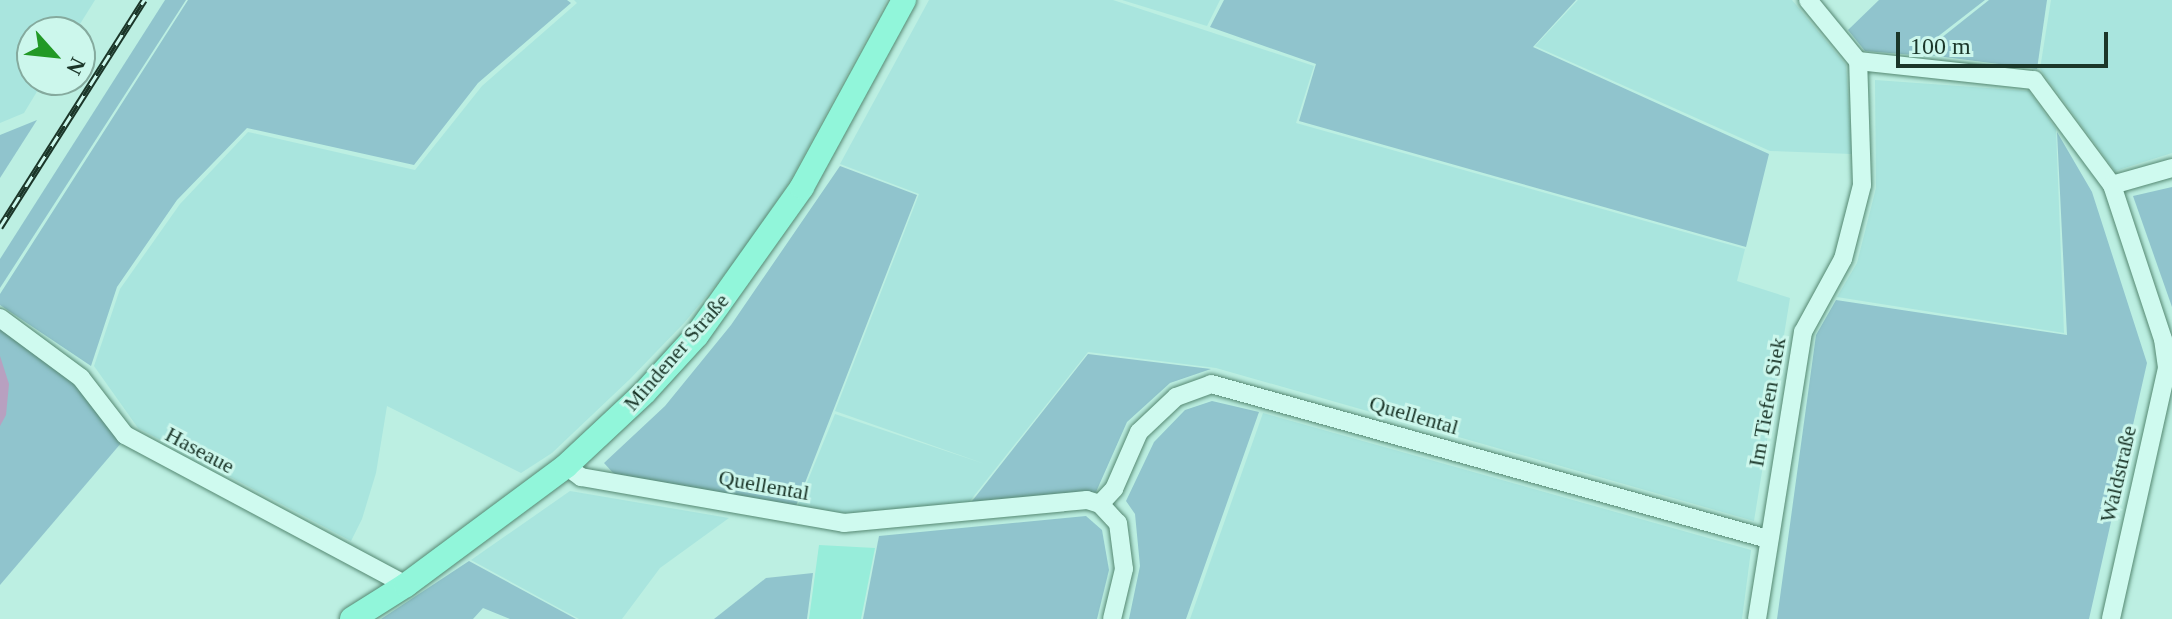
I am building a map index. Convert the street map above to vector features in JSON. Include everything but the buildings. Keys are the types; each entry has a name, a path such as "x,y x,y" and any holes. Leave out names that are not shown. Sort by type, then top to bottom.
{"main road":[{"name":"Mindener Straße","path":"352,619 406,585 566,466 645,392 697,335 802,187 904,0"}],"street":[{"path":"1808,0 1858,61"},
{"name":"Waldstraße","path":"1858,61 2034,80 2112,185 2167,339 2167,368 2111,619"},
{"name":"Im Tiefen Siek","path":"1757,619 1803,332 1843,259 1862,185 1858,61"},
{"path":"2112,185 2172,168"},
{"name":"Haseaue","path":"0,318 81,378 125,435 406,585"},
{"name":"Quellental","path":"566,466 581,477 844,523 1087,500 1100,504 1114,489 1139,432 1176,397 1211,384 1768,539"},
{"path":"1100,504 1118,523 1124,569 1112,619"}],"shaded area":[{"path":"0,0 95,0 85,16 16,16 16,96 34,96 24,113 0,123"},
{"path":"165,0 186,0 0,288 0,259"},
{"path":"188,0 567,0 571,3 478,83 414,165 247,128 177,200 117,287 91,366 0,305 0,294"},
{"path":"574,0 887,0 790,181 739,257 684,323 630,379 552,453 521,473 387,406 376,473 362,519 351,541 138,428 94,366 120,289 180,204 248,132 415,170 482,86 577,3"},
{"path":"929,0 1113,0 1314,66 1296,123 1745,249 1737,281 1790,298 1754,521 1216,368 1088,352 966,506 844,515 797,507 835,414 985,464 835,411 919,194 840,164"},
{"path":"1122,0 1220,0 1207,26"},
{"path":"1224,0 1576,0 1533,47 1769,154 1746,247 1299,121 1316,64 1210,27"},
{"path":"1578,0 1792,0 1846,65 1852,154 1770,151 1535,46"},
{"path":"1879,0 1985,0 1914,55 1865,51 1848,30"},
{"path":"1989,0 2047,0 2037,69 1921,54"},
{"path":"2051,0 2172,0 2172,153 2115,171 2040,69"},
{"path":"1875,80 2029,91 2056,129 2064,333 1837,297 1857,263 1876,188"},
{"path":"37,120 0,178 0,135"},
{"path":"2057,132 2092,192 2147,363 2089,619 1777,619 1816,335 1836,300 2067,335"},
{"path":"840,166 917,195 796,506 614,474 604,463 665,406 731,325"},
{"path":"2172,187 2172,307 2133,196"},
{"path":"0,327 76,384 122,442 0,585"},
{"path":"1088,354 1211,369 1170,383 1127,422 1096,492 969,505"},
{"path":"0,356 9,384 6,415 0,426"},
{"path":"1212,401 1259,412 1186,619 1129,619 1140,566 1135,514 1126,501 1154,442 1185,410"},
{"path":"1263,413 1751,550 1742,619 1190,619"},
{"path":"570,491 729,518 660,568 622,619 579,619 471,560"},
{"path":"1086,516 1102,530 1109,570 1097,619 863,619 879,536"},
{"path":"469,561 576,619 510,619 483,608 473,619 381,619"},
{"path":"813,573 807,619 714,619 766,578"}],"sand":[{"path":"819,545 875,548 861,619 809,619"}],"railway":[{"path":"0,227 144,0"}]}
